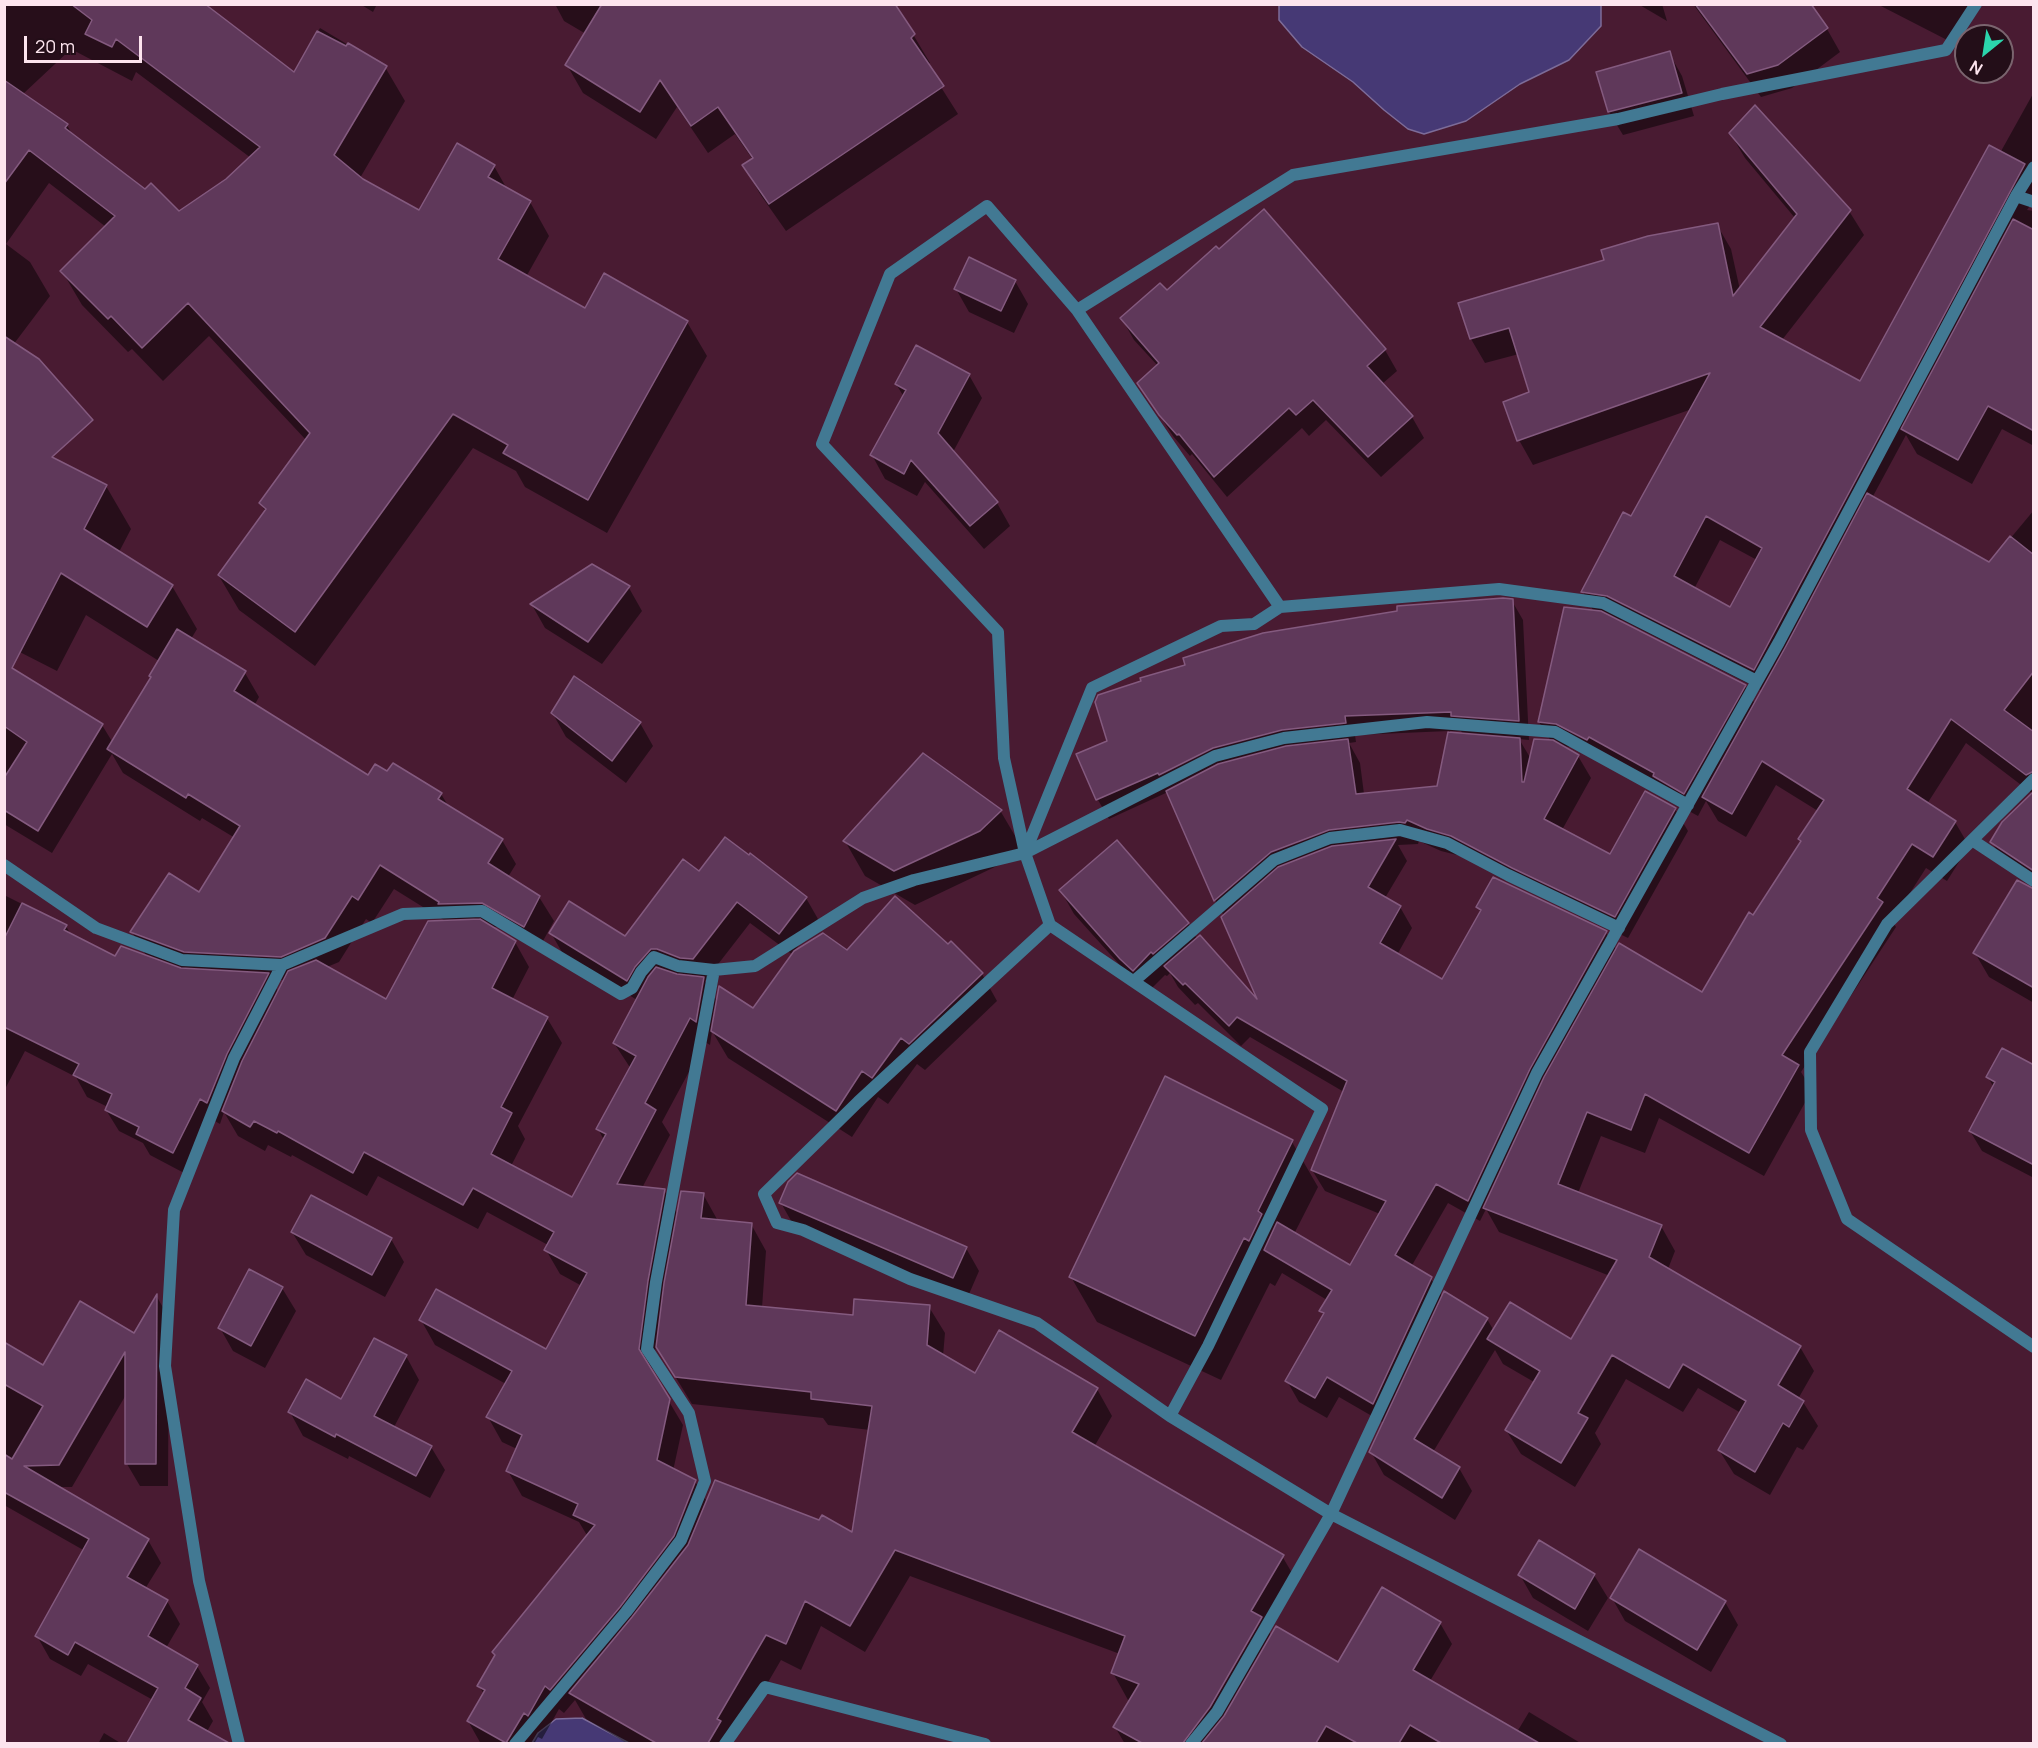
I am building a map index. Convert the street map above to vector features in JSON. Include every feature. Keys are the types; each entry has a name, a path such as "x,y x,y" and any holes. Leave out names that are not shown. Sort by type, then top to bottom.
{"street":[{"path":"1077,310 1293,175 1618,119 1722,94 1946,50 1976,4"},
{"path":"1191,1743 1217,1712 1331,1514 1537,1073 1757,681 2016,195 2034,167"},
{"path":"2016,195 2034,202"},
{"path":"1170,1416 1208,1346 1322,1109 1050,925 1026,853 1004,758 998,632 822,444 890,274 987,206 1077,310 1280,607"},
{"path":"1026,853 1092,688 1221,626 1254,624 1280,607 1499,589 1603,603 1757,681"},
{"path":"4,865 96,928 182,960 282,965 403,914 482,911 621,994 633,988 641,972 654,957 678,966 714,970 755,966 863,898 914,880 1026,853 1215,756 1284,738 1427,722 1555,732 1688,805"},
{"path":"2034,779 1887,924 1810,1052 1811,1130 1847,1219 2034,1347"},
{"path":"1134,981 1274,860 1330,838 1400,830 1447,843 1619,928"},
{"path":"1972,840 2034,881"},
{"path":"1050,925 858,1102 764,1194 777,1223 803,1230 910,1279 1037,1323 1170,1416 1331,1514 1781,1743"},
{"path":"240,1743 199,1581 165,1366 174,1210 234,1059 282,965"},
{"path":"515,1743 626,1612 681,1540 705,1481 689,1413 647,1349 656,1282 714,970"},
{"path":"725,1743 765,1687 985,1743"}],"shaded area":[{"path":"1279,5 1601,5 1601,26 1569,60 1520,84 1466,121 1424,134 1408,129 1353,82 1302,47 1279,20"},
{"path":"582,1718 629,1743 532,1743 538,1733 556,1719"}],"building":[{"path":"71,4 205,4 294,72 317,31 346,46 348,43 387,66 334,155 363,179 419,210 457,143 495,165 488,177 531,201 498,259 585,308 604,273 688,321 588,500 503,453 508,445 453,414 295,632 218,575 266,509 259,503 310,433 188,303 142,348 111,316 108,319 60,271 115,216 29,150 4,184 4,80 68,124 65,128 145,189 151,183 179,211 226,179 260,147 116,39 112,47 85,34 92,20"},
{"path":"602,4 895,4 915,34 911,38 944,86 769,204 742,165 753,158 718,107 691,126 660,80 640,112 565,65"},
{"path":"1695,4 1811,4 1828,28 1778,65 1747,74"},
{"path":"1670,51 1682,93 1608,112 1596,72"},
{"path":"1755,105 1851,210 1760,327 1860,381 1989,145 2025,164 1754,670 1607,596 1581,592 1623,512 1631,516 1710,373 1517,441 1503,402 1529,392 1509,328 1470,339 1458,303 1604,260 1601,250 1648,236 1718,223 1733,296 1797,214 1729,133","holes":["1706,516 1762,548 1730,607 1674,576"]},
{"path":"1264,209 1386,349 1367,366 1413,416 1368,457 1313,400 1296,415 1289,408 1214,477 1179,434 1177,435 1159,415 1137,383 1159,363 1120,318 1160,283 1167,290 1216,246 1219,249"},
{"path":"2013,219 2034,230 2034,431 1988,406 1958,460 1901,429"},
{"path":"969,257 1016,280 1001,311 954,289"},
{"path":"4,336 39,359 93,420 52,457 107,485 84,529 173,585 147,627 61,573 12,668 103,724 38,831 4,810 4,778 27,742 4,726"},
{"path":"916,345 970,374 938,433 998,502 970,526 911,460 904,474 870,455 906,390 895,384"},
{"path":"1867,493 1989,562 2010,536 2034,555 2034,671 2004,710 2034,732 2034,771 2026,775 1951,719 1907,789 1956,821 1933,857 1912,844 1877,898 1883,902 1782,1055 1799,1065 1749,1153 1645,1094 1631,1130 1587,1112 1558,1184 1662,1225 1649,1257 1801,1346 1778,1385 1804,1401 1789,1427 1783,1423 1755,1472 1718,1450 1746,1401 1683,1364 1669,1388 1612,1355 1578,1413 1588,1418 1561,1463 1505,1430 1540,1371 1487,1339 1510,1302 1571,1339 1617,1260 1483,1208 1544,1077 1619,943 1702,992 1749,912 1753,915 1801,841 1798,839 1824,800 1762,761 1732,814 1702,797"},
{"path":"592,564 630,586 588,642 530,604"},
{"path":"1513,599 1519,721 1451,716 1451,712 1345,716 1346,723 1282,730 1213,748 1159,775 1158,773 1096,800 1076,754 1107,741 1095,702 1098,695 1141,681 1140,678 1185,665 1183,658 1263,633 1397,611 1397,606"},
{"path":"1564,607 1601,611 1746,685 1684,794 1653,776 1654,773 1589,737 1587,740 1556,724 1538,722"},
{"path":"177,629 246,671 234,691 368,775 375,764 387,771 393,763 442,793 438,799 503,839 488,863 540,896 524,927 482,903 438,904 439,902 380,865 358,900 352,896 325,938 281,957 184,952 130,932 169,873 199,892 240,826 188,794 186,798 107,749"},
{"path":"574,676 641,722 612,761 551,713"},
{"path":"1448,732 1520,738 1522,782 1524,782 1534,739 1553,740 1579,755 1544,819 1610,854 1645,791 1676,808 1615,917 1451,836 1407,820 1405,823 1329,830 1271,852 1214,901 1166,791 1218,764 1286,746 1348,739 1356,794 1437,786"},
{"path":"923,753 1002,810 980,831 894,871 843,841"},
{"path":"2034,791 2034,871 1990,842 2002,822"},
{"path":"725,837 749,855 750,853 807,897 779,934 737,902 693,959 680,958 651,949 635,967 627,981 549,933 569,901 625,936 683,859 699,871"},
{"path":"1396,839 1368,887 1401,906 1380,943 1442,979 1481,910 1476,907 1493,877 1607,931 1530,1069 1468,1201 1436,1184 1395,1255 1432,1277 1373,1404 1327,1377 1315,1398 1285,1381 1324,1313 1319,1311 1332,1290 1264,1250 1277,1222 1350,1265 1386,1201 1311,1170 1347,1081 1237,1017 1229,1026 1164,966 1200,935 1257,999 1221,917 1278,867 1332,846"},
{"path":"1117,840 1189,923 1153,954 1151,952 1133,971 1059,890"},
{"path":"2017,880 2034,889 2034,988 1973,953"},
{"path":"895,896 948,944 951,941 983,973 909,1044 901,1038 872,1078 862,1071 836,1111 711,1031 719,986 753,1008 794,951 823,933 847,950"},
{"path":"22,903 67,925 64,930 115,956 121,946 181,968 269,973 227,1054 207,1103 200,1099 173,1153 136,1134 139,1127 105,1110 112,1094 73,1075 79,1064 4,1027 4,939"},
{"path":"480,919 516,941 492,988 548,1017 501,1107 512,1113 491,1154 572,1197 606,1134 596,1129 636,1056 613,1043 648,977 656,967 677,974 704,977 696,1022 690,1018 645,1103 656,1110 617,1184 665,1189 648,1281 639,1349 670,1399 657,1460 696,1480 674,1536 620,1607 550,1690 545,1686 528,1716 524,1713 506,1743 467,1721 485,1690 477,1686 495,1655 492,1652 595,1525 573,1515 578,1504 506,1471 522,1435 486,1417 512,1371 419,1320 436,1289 546,1349 587,1273 544,1250 554,1232 473,1188 463,1205 364,1152 353,1173 278,1131 277,1133 254,1121 250,1127 222,1111 242,1061 288,971 316,960 386,999 428,921"},
{"path":"2002,1048 2034,1065 2034,1165 1969,1131 1995,1082 1986,1077"},
{"path":"1165,1076 1293,1140 1258,1211 1262,1214 1249,1241 1244,1238 1195,1336 1069,1277"},
{"path":"797,1173 967,1247 953,1278 779,1203 788,1182"},
{"path":"681,1191 704,1193 701,1218 752,1223 746,1305 853,1315 854,1299 930,1305 927,1345 975,1373 999,1330 1098,1388 1072,1432 1284,1555 1251,1611 1262,1617 1210,1707 1183,1743 1142,1743 1113,1727 1139,1684 1111,1673 1125,1636 895,1550 850,1626 805,1601 786,1644 766,1635 717,1719 721,1721 708,1743 656,1743 569,1693 688,1545 715,1480 819,1520 822,1515 852,1532 872,1406 811,1399 811,1392 675,1377 656,1347 664,1283"},
{"path":"311,1195 392,1238 372,1275 291,1232"},
{"path":"249,1269 283,1287 251,1346 218,1328"},
{"path":"1444,1291 1488,1318 1414,1439 1460,1467 1442,1498 1369,1452"},
{"path":"157,1294 156,1464 125,1464 125,1352 59,1465 24,1466 149,1539 127,1577 168,1600 148,1636 198,1665 185,1688 201,1698 188,1720 229,1743 127,1743 158,1688 75,1642 68,1655 35,1636 89,1539 4,1492 4,1454 12,1459 43,1406 4,1384 4,1342 43,1365 80,1301 134,1333"},
{"path":"374,1338 407,1355 374,1416 432,1446 416,1476 288,1412 306,1379 341,1399"},
{"path":"1539,1540 1595,1574 1575,1609 1518,1575"},
{"path":"1639,1549 1726,1601 1697,1650 1610,1598"},
{"path":"1382,1587 1441,1622 1413,1670 1539,1743 1441,1743 1410,1725 1399,1743 1357,1743 1326,1726 1316,1743 1202,1743 1224,1716 1276,1626 1338,1662"}]}
